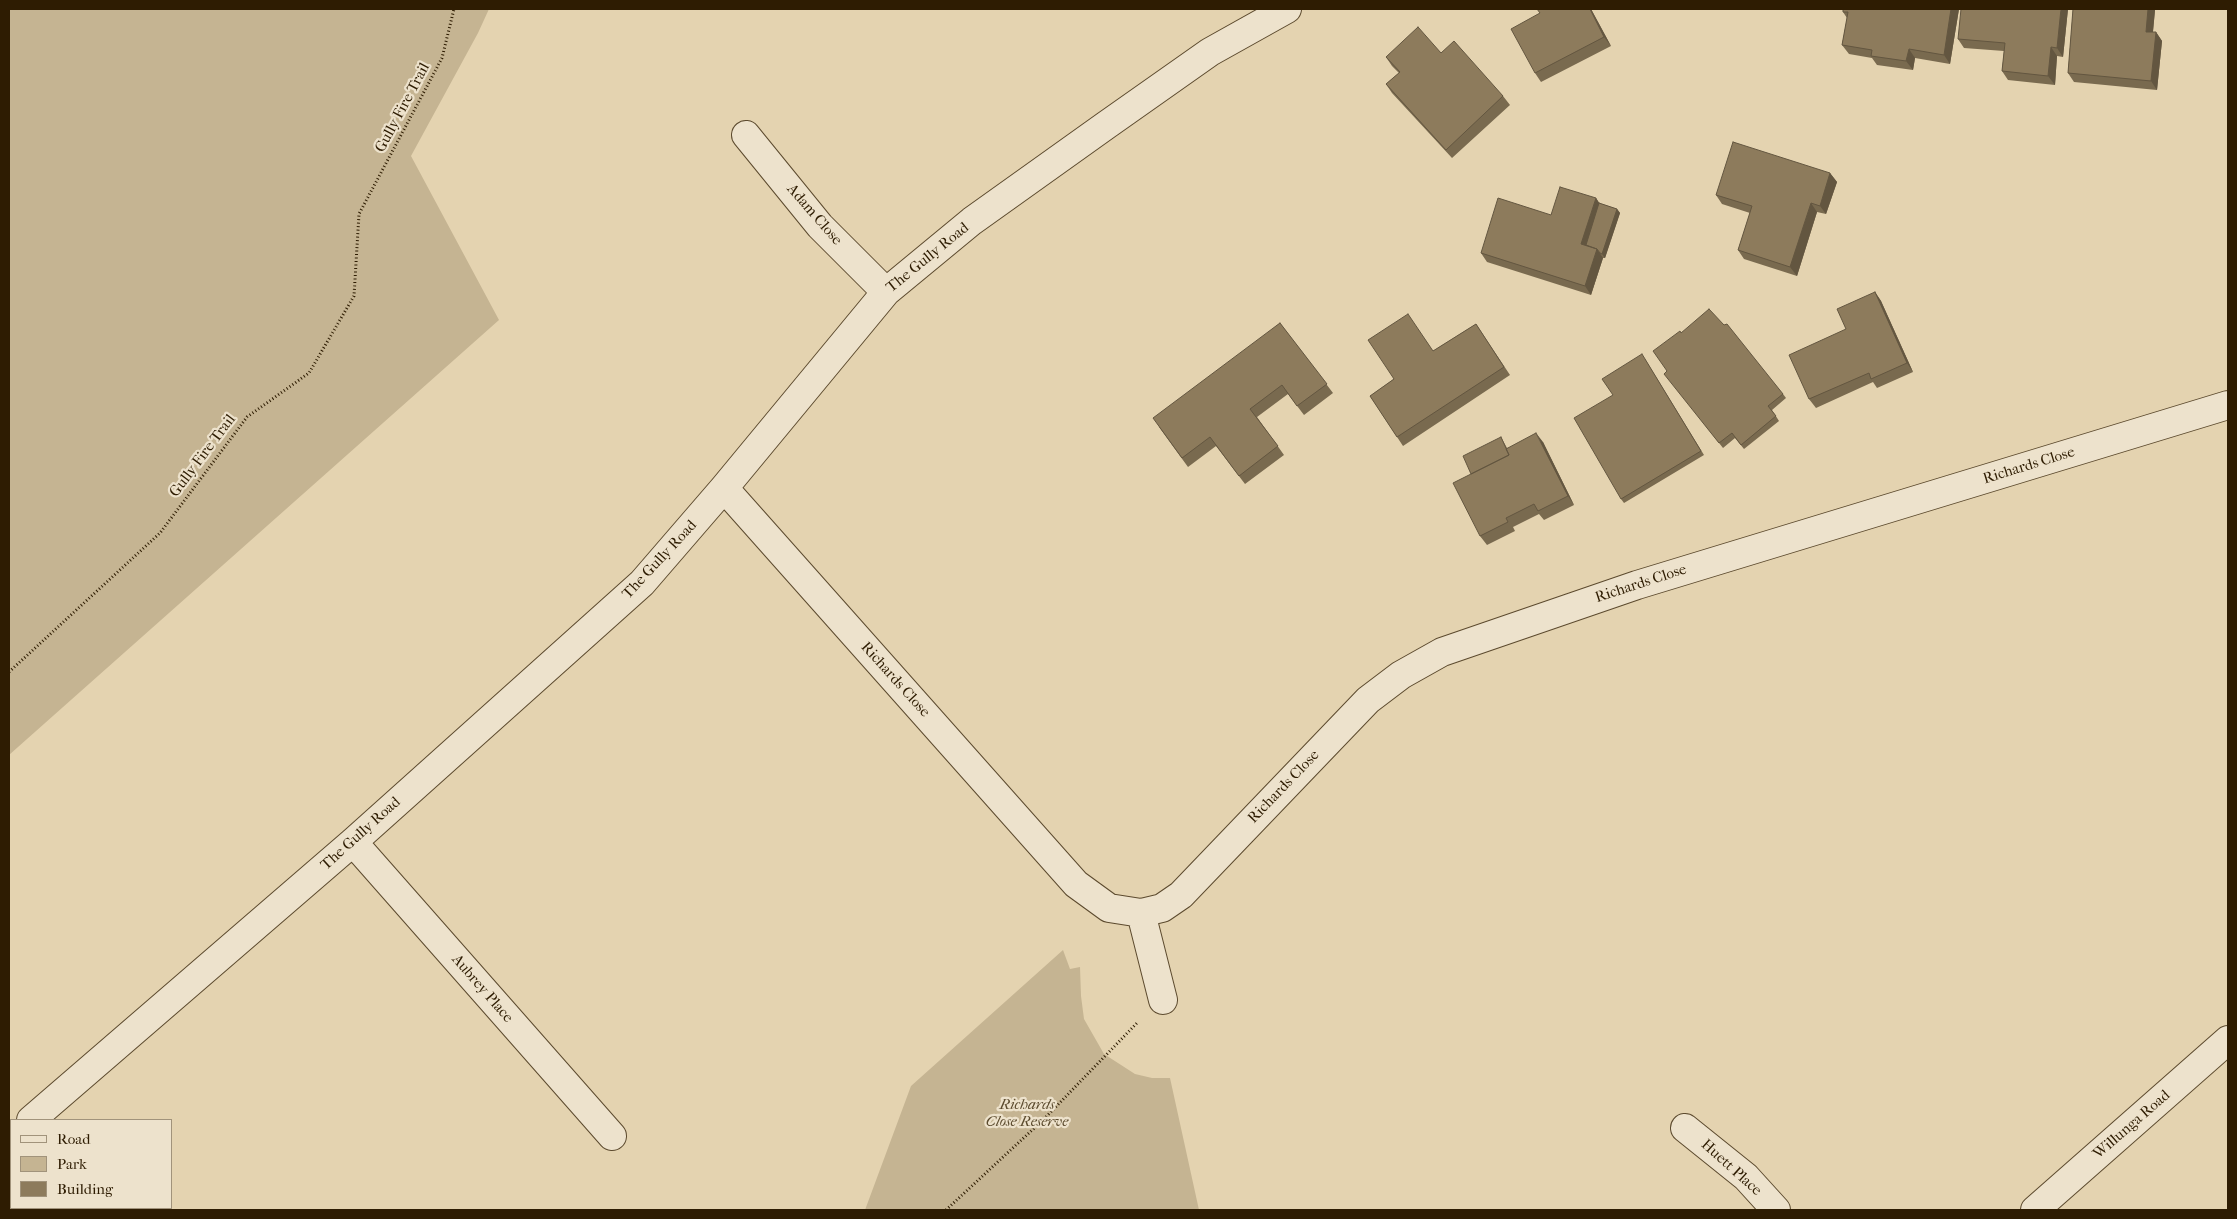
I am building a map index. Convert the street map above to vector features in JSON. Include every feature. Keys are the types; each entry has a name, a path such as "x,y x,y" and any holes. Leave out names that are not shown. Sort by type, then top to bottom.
{"street":[{"name":"The Gully Road","path":"31,1119 353,842 642,583 724,488 886,292 972,222 1105,126 1210,52 1287,9"},
{"name":"Adam Close","path":"746,135 820,226 886,292"},
{"name":"Richards Close","path":"724,488 1076,884 1109,908 1141,913 1162,908 1181,895 1368,700 1401,676 1442,652 1637,585 2228,405"},
{"name":"Aubrey Place","path":"353,842 612,1136"},
{"path":"1141,913 1164,1000"},
{"name":"Willunga Road","path":"2035,1210 2228,1040"},
{"name":"Huett Place","path":"1685,1128 1746,1177 1776,1210"}],"path":[{"name":"Gully Fire Trail","path":"9,672 160,533 247,417 309,373 354,296 359,214 442,58 454,9"},
{"path":"946,1210 1044,1119 1128,1031 1164,1000"}],"green space":[{"path":"9,9 489,9 478,33 411,156 499,320 9,755"},
{"name":"Richards Close Reserve","path":"1063,950 1070,969 1080,967 1084,1019 1104,1054 1135,1074 1152,1078 1170,1078 1199,1210 865,1210 911,1086"}],"building":[{"path":"1537,9 1590,9 1604,37 1535,73 1511,29 1540,13"},
{"path":"1843,9 1951,9 1944,55 1909,49 1906,61 1871,56 1872,50 1842,45 1848,12 1843,12"},
{"path":"1961,9 2061,9 2057,48 2051,47 2048,76 2002,71 2005,43 1958,39"},
{"path":"2073,9 2148,9 2146,32 2156,32 2151,81 2068,73"},
{"path":"1418,27 1441,53 1454,41 1503,96 1446,150 1386,84 1400,72 1386,57"},
{"path":"1733,142 1830,173 1820,206 1811,203 1790,267 1738,250 1752,206 1716,195"},
{"path":"1560,187 1596,198 1581,244 1597,249 1585,286 1481,253 1498,198 1551,215"},
{"path":"1599,203 1617,209 1602,254 1597,249 1586,245"},
{"path":"1875,292 1907,363 1871,379 1869,373 1809,399 1789,355 1846,329 1837,309"},
{"path":"1709,309 1724,325 1727,324 1783,394 1768,406 1776,416 1741,445 1732,433 1719,443 1664,374 1667,371 1653,351 1680,331 1681,333"},
{"path":"1408,314 1433,351 1476,324 1504,367 1397,437 1370,396 1394,379 1368,340"},
{"path":"1280,323 1327,384 1297,406 1282,385 1250,409 1278,446 1239,476 1210,437 1182,458 1153,418"},
{"path":"1642,354 1701,451 1621,499 1574,418 1613,395 1602,379"},
{"path":"1536,433 1568,496 1538,511 1534,504 1506,518 1508,522 1480,536 1453,483 1509,455 1506,449"},
{"path":"1501,437 1509,455 1471,474 1463,456"}]}
